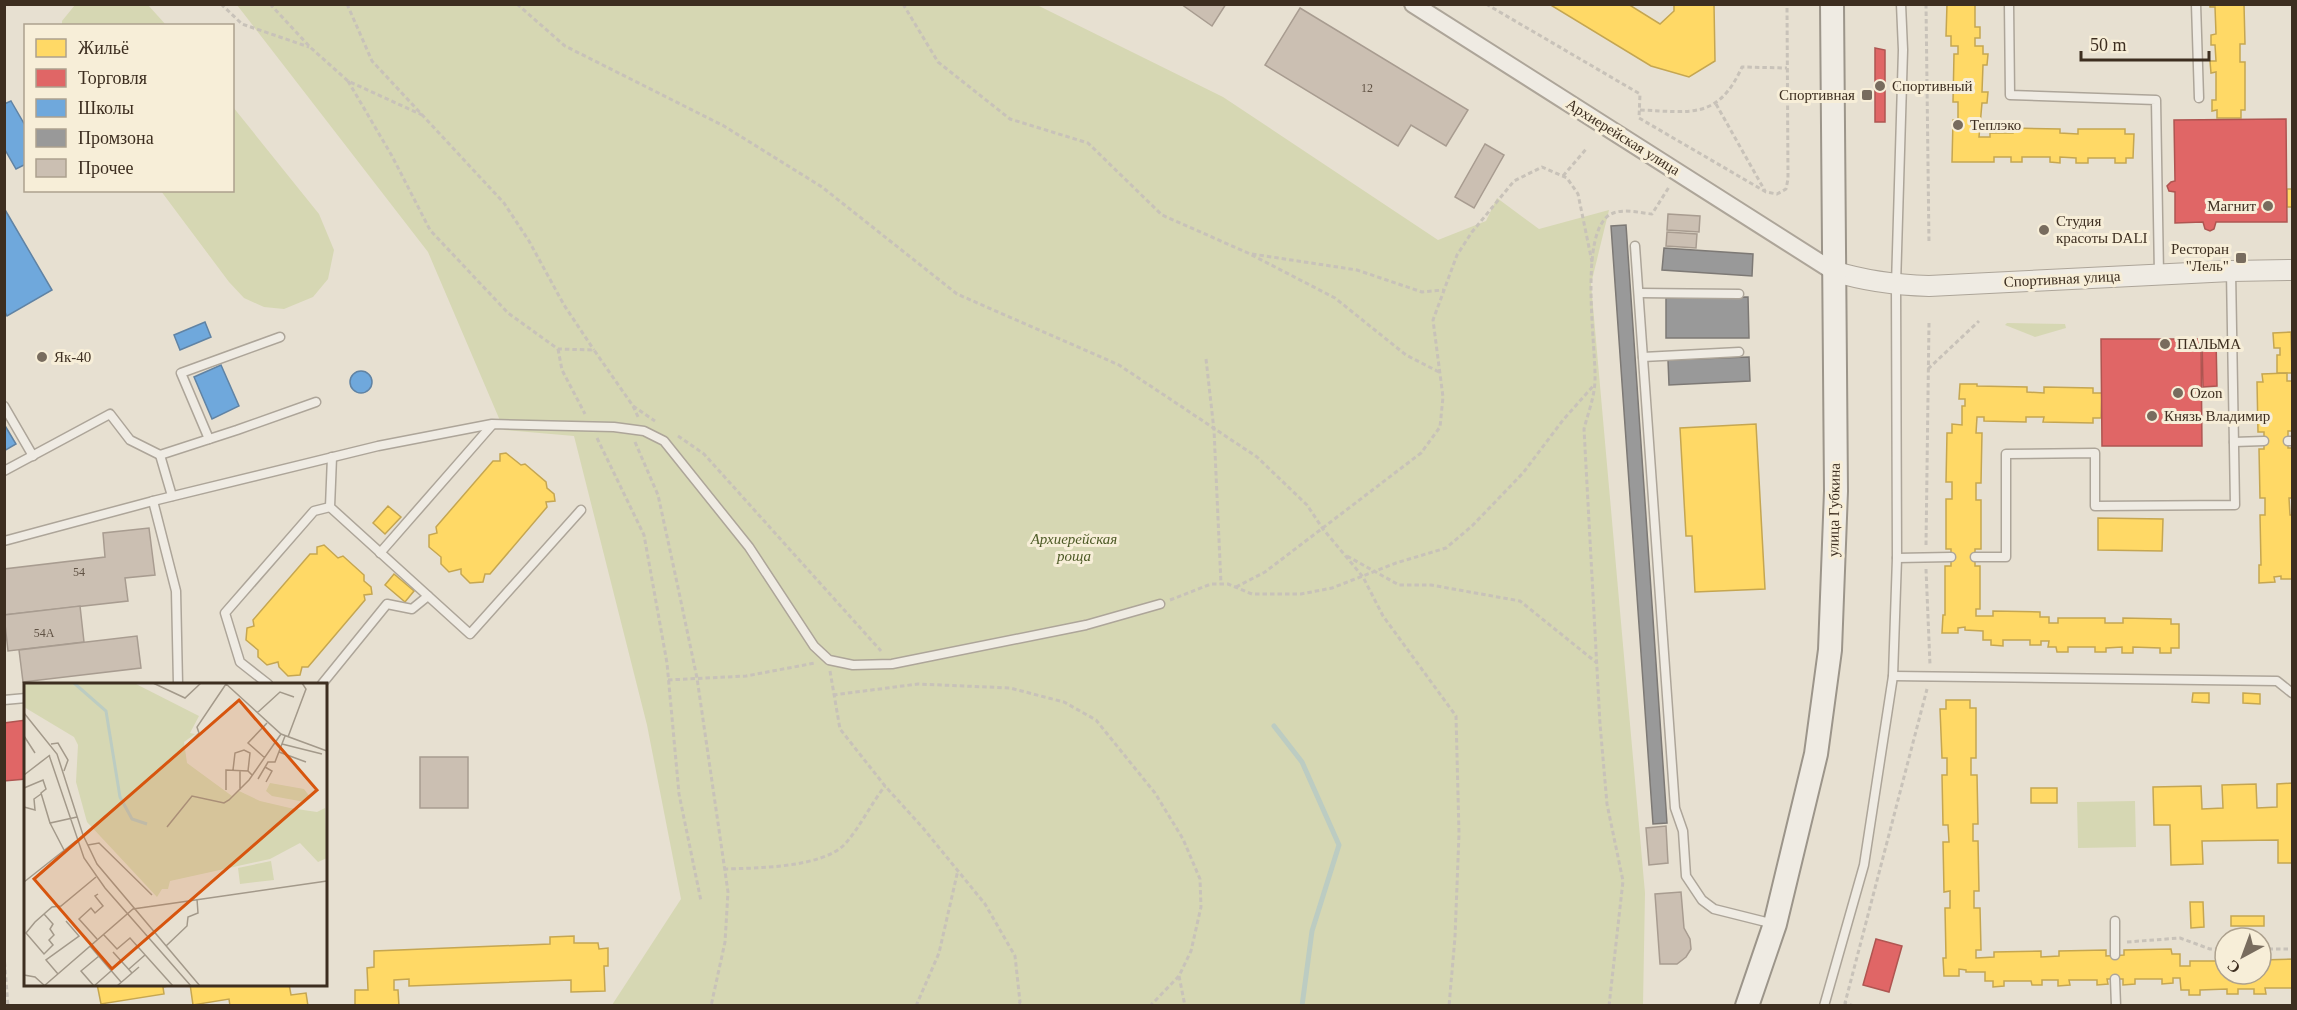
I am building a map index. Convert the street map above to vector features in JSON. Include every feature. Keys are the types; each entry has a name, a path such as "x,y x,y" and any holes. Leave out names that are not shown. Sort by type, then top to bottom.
{"main road":[{"name":"улица Губкина","path":"1747,1005 1775,924 1816,754 1830,650 1836,491 1832,4"}],"street":[{"name":"Архиерейская улица","path":"1413,4 1833,271"},
{"name":"Спортивная улица","path":"1833,271 1859,279 1896,285 1929,286 2159,274 2292,270"}],"lane":[{"path":"1824,1005 1864,865 1893,676 1897,558 1896,285 1903,50 1901,4"},
{"path":"2009,4 2010,95 2156,100 2159,274"},
{"path":"2196,4 2199,98"},
{"path":"1635,246 1675,808 1683,831 1686,876 1702,900 1714,909 1775,924"},
{"path":"1975,557 2006,558 2006,454 2095,453 2095,506 2235,505 2231,271"},
{"path":"1638,293 1739,294"},
{"path":"209,439 181,373 280,338"},
{"path":"1643,357 1739,352"},
{"path":"4,471 110,414 130,440 160,455 316,402"},
{"path":"4,405 33,456"},
{"path":"380,553 492,424"},
{"path":"4,541 172,496 378,446 492,424 591,426 644,431 664,441 749,547 814,646 829,660 853,665 892,664 1086,625 1160,604"},
{"path":"2234,442 2264,441"},
{"path":"160,455 172,496"},
{"path":"332,457 330,507 470,634 581,510"},
{"path":"153,501 176,591 178,683"},
{"path":"267,683 240,662 225,613 314,511 330,507"},
{"path":"1897,558 1951,557"},
{"path":"323,683 387,604 412,609 428,596"},
{"path":"1893,676 2277,681 2292,693"},
{"path":"4,700 24,698"},
{"path":"2115,921 2115,955"},
{"path":"2115,979 2116,1005"}],"path":[{"path":"221,4 242,24 311,48"},
{"path":"270,4 311,48 348,81 424,116"},
{"path":"347,4 372,61 504,203 529,241 564,305 633,406 644,431"},
{"path":"518,4 565,46 724,126 822,187 957,294 1119,365 1257,457 1307,505 1323,529 1363,577 1383,616 1456,716 1459,834 1455,937 1449,1005"},
{"path":"903,4 938,62 1011,119 1088,143 1162,215 1248,253 1335,298 1406,356 1439,372"},
{"path":"1486,4 1640,94 1640,118 1766,192 1777,194 1786,189 1788,179 1787,4"},
{"path":"1926,4 1929,244"},
{"path":"1640,110 1691,111 1716,104 1733,86 1742,67 1788,68"},
{"path":"348,81 392,156 430,230 508,313 558,349 594,350"},
{"path":"1716,104 1766,192"},
{"path":"1563,176 1587,148"},
{"path":"1236,587 1265,572 1421,453 1440,427 1443,397 1433,320 1457,255 1472,232 1514,181 1542,167 1568,178 1578,194 1592,264"},
{"path":"1609,1005 1623,881 1607,804 1584,429 1595,383 1591,305 1592,264 1598,228 1610,214 1623,211 1652,214 1669,188"},
{"path":"1248,253 1357,270 1422,292 1443,290"},
{"path":"1928,369 1979,321"},
{"path":"558,349 562,370 644,535 668,680 679,794 701,901"},
{"path":"1206,359 1214,430 1221,584"},
{"path":"1160,604 1211,584 1236,587 1252,594 1301,594 1332,588 1375,571 1446,548 1472,526 1523,473 1563,420 1595,383"},
{"path":"633,406 660,424"},
{"path":"630,429 658,495 696,678 728,892 725,942 711,1005"},
{"path":"677,436 704,454 892,664"},
{"path":"1346,556 1399,585 1431,585 1520,601 1597,663"},
{"path":"668,680 746,676 829,660 840,729 985,904 1015,956 1020,1002 1018,1005"},
{"path":"833,695 918,684 1010,688 1064,702 1096,720 1155,793 1183,839 1200,879 1201,907 1191,951 1179,976 1150,1005"},
{"path":"724,869 779,867 830,855 844,844 885,786"},
{"path":"916,1005 939,953 958,870"},
{"path":"2115,943 2180,938 2213,949"},
{"path":"2273,949 2292,949"},
{"path":"4,955 8,1005"},
{"path":"1179,976 1185,1005"}],"green space":[{"path":"75,5 148,5 165,24 62,24"},
{"name":"Архиерейская роща","path":"237,5 1037,5 1223,97 1438,240 1486,221 1497,198 1539,229 1609,210 1591,284 1645,893 1643,1005 612,1005 681,899 647,725 574,436 504,430 428,252"},
{"path":"234,108 319,214 334,250 328,279 313,297 284,309 264,307 244,298 229,282 162,192 234,192"},
{"path":"2007,323 2065,324 2066,328 2035,337 2005,325"},
{"path":"2135,801 2136,847 2078,848 2077,802"}],"building: Жильё":[{"path":"1549,4 1628,4 1660,24 1674,11 1674,4 1714,4 1715,61 1689,77 1651,66"},
{"path":"1947,4 1975,4 1975,27 1980,27 1980,38 1975,38 1975,46 1983,46 1983,54 1988,54 1987,65 1983,65 1982,92 1988,92 1987,103 1982,103 1979,137 1990,137 1990,133 2013,133 2013,128 2060,129 2060,133 2078,134 2078,129 2125,129 2125,134 2134,134 2133,158 2126,158 2126,163 2115,163 2115,158 2088,158 2088,163 2076,163 2076,158 2060,157 2060,163 2050,162 2050,157 2022,157 2022,162 2011,162 2011,157 1994,157 1994,162 1952,162 1953,120 1958,120 1958,102 1953,102 1954,54 1958,54 1958,46 1951,46 1951,36 1946,36"},
{"path":"2210,4 2244,4 2245,44 2240,44 2240,62 2245,62 2245,110 2241,110 2241,118 2217,118 2217,110 2212,111 2212,100 2216,100 2216,72 2211,73 2210,61 2216,61 2215,45 2211,45 2211,35 2216,34 2215,7 2210,7"},
{"path":"2287,189 2292,189 2292,207 2287,207"},
{"path":"2291,332 2292,373 2277,373 2277,355 2280,355 2280,348 2274,348 2273,333"},
{"path":"2287,373 2287,381 2292,381 2292,431 2288,431 2288,448 2292,448 2292,498 2289,498 2290,515 2292,515 2292,579 2281,579 2281,576 2274,577 2275,582 2259,583 2260,515 2265,515 2265,498 2260,498 2259,449 2264,449 2264,432 2258,432 2257,382 2263,382 2262,374"},
{"path":"1960,384 2027,387 2027,392 2044,393 2044,387 2093,388 2093,393 2102,393 2101,418 2093,418 2093,423 2043,422 2044,417 2026,417 2026,422 1984,421 1984,417 1977,417 1976,433 1982,433 1981,483 1976,483 1976,500 1981,500 1981,549 1975,549 1975,566 1980,566 1980,609 1976,609 1976,616 1993,616 1993,611 2040,612 2040,617 2049,617 2049,623 2058,623 2058,618 2105,618 2105,623 2123,623 2123,618 2171,619 2171,624 2179,624 2179,648 2171,648 2171,653 2160,653 2160,648 2133,647 2133,653 2122,653 2122,647 2106,648 2106,652 2095,652 2095,647 2068,647 2068,652 2057,652 2056,647 2048,647 2049,641 2041,641 2041,645 2030,645 2030,640 2003,640 2003,646 1991,645 1991,640 1983,640 1983,631 1965,630 1965,627 1958,628 1958,633 1942,633 1943,615 1945,615 1945,566 1951,566 1951,549 1946,549 1946,499 1952,499 1952,482 1946,482 1947,433 1952,433 1952,424 1962,425 1962,406 1965,406 1965,399 1959,399"},
{"path":"1756,424 1765,589 1695,592 1692,536 1686,536 1680,428"},
{"path":"506,453 521,465 525,464 546,482 547,488 554,494 555,501 546,502 547,507 490,574 485,574 483,582 470,583 461,574 461,569 449,572 441,564 441,557 429,547 429,535 437,533 436,527 493,461 500,461 500,454"},
{"path":"388,506 401,517 385,534 373,523"},
{"path":"2098,518 2163,519 2162,551 2098,550"},
{"path":"324,545 338,558 343,556 364,575 364,581 371,587 372,594 364,595 365,600 308,667 302,667 300,675 288,676 279,667 278,662 267,665 258,657 258,650 246,640 247,628 254,626 253,620 310,554 317,554 317,547"},
{"path":"394,574 414,591 405,602 385,585"},
{"path":"2193,693 2209,693 2209,703 2192,702"},
{"path":"2243,693 2260,694 2260,704 2243,703"},
{"path":"1946,700 1970,700 1970,708 1976,708 1976,758 1971,758 1971,775 1977,775 1978,824 1973,824 1973,841 1978,841 1979,891 1974,891 1974,908 1980,908 1981,950 1976,950 1976,958 1994,957 1994,952 2041,951 2041,957 2059,956 2059,951 2106,950 2106,956 2124,955 2124,950 2171,949 2172,954 2180,954 2180,966 2190,966 2190,961 2213,961 2213,986 2273,986 2273,960 2292,959 2292,988 2265,988 2266,994 2254,994 2254,989 2238,989 2238,994 2227,994 2227,989 2200,990 2200,995 2189,995 2189,990 2181,990 2180,978 2173,978 2173,983 2162,984 2162,979 2135,979 2135,984 2123,985 2123,979 2107,979 2108,984 2097,985 2097,980 2069,980 2070,985 2058,986 2058,980 2042,980 2042,985 2032,985 2031,981 2004,981 2004,986 1993,987 1993,981 1985,981 1985,972 1966,972 1966,970 1959,969 1959,976 1944,976 1945,908 1950,908 1950,891 1944,892 1943,842 1949,842 1948,825 1943,825 1942,775 1947,775 1947,758 1942,758 1940,709 1946,709"},
{"path":"2292,783 2292,863 2278,863 2278,840 2202,841 2203,864 2171,865 2170,825 2154,825 2153,787 2201,786 2202,809 2223,808 2222,785 2256,784 2257,808 2277,807 2277,784"},
{"path":"2031,788 2057,788 2057,803 2031,803"},
{"path":"2190,902 2203,902 2204,927 2191,928"},
{"path":"2231,916 2264,916 2264,926 2231,926"},
{"path":"574,936 574,943 598,943 599,949 608,948 608,966 604,966 605,991 571,992 571,980 409,986 409,979 394,980 394,990 398,990 399,1006 355,1006 355,990 368,990 367,968 374,967 374,951 550,944 550,937"},
{"path":"97,986 168,986 163,987 164,994 101,1004"},
{"path":"190,986 289,986 291,995 306,993 308,1006 230,1006 229,999 193,1005"}],"building: Торговля":[{"name":"Спортивный","path":"1875,48 1885,50 1885,122 1875,122"},
{"path":"2286,119 2287,222 2216,222 2214,229 2210,231 2205,229 2203,222 2175,223 2175,192 2169,191 2167,186 2175,181 2174,120"},
{"path":"2202,338 2216,338 2217,386 2203,387"},
{"name":"Князь Владимир","path":"2101,339 2201,339 2202,446 2102,446"},
{"path":"24,720 24,779 4,781 4,723"},
{"path":"1876,939 1902,946 1889,992 1863,985"}],"building: Школы":[{"path":"11,101 24,124 24,165 16,169 4,148 4,104"},
{"path":"4,208 52,290 7,316 4,310"},
{"path":"205,322 211,337 180,350 174,335"},
{"path":"221,365 239,406 212,419 194,377"},
{"path":"361,371 369,374 372,382 369,390 361,393 353,390 350,382 353,374"},
{"path":"4,424 16,444 4,451"}],"building: Промзона":[{"path":"1626,225 1667,823 1653,824 1611,226"},
{"path":"1664,248 1753,254 1752,276 1662,270"},
{"path":"1748,297 1749,338 1666,338 1666,298"},
{"path":"1749,357 1750,381 1669,385 1668,360"}],"building: Прочее":[{"path":"1181,4 1226,4 1212,26"},
{"path":"1300,8 1468,110 1446,146 1411,125 1398,146 1265,65"},
{"path":"1485,144 1504,155 1474,208 1455,197"},
{"path":"1668,214 1700,216 1699,232 1667,230"},
{"path":"1667,232 1697,234 1696,248 1666,246"},
{"path":"149,528 155,575 125,578 128,601 4,615 4,569 105,557 103,533"},
{"path":"80,606 84,642 8,651 4,615"},
{"path":"137,636 141,668 23,682 19,650"},
{"path":"420,757 468,757 468,808 420,808"},
{"path":"1666,826 1668,863 1649,865 1646,828"},
{"path":"1681,892 1684,928 1690,939 1691,949 1686,957 1677,964 1660,964 1655,894"}],"waterway":[{"path":"1274,726 1302,762 1339,845 1312,931 1302,1006"}],"place":[{"name":"Спортивный","path":"1880,86"},
{"name":"Спортивная","path":"1867,95"},
{"name":"Теплэко","path":"1958,125"},
{"name":"Магнит","path":"2268,206"},
{"name":"Студия красоты DALI","path":"2044,230"},
{"name":"Ресторан \"Лель\"","path":"2241,258"},
{"name":"ПАЛЬМА","path":"2165,344"},
{"name":"Як-40","path":"42,357"},
{"name":"Ozon","path":"2178,393"},
{"name":"Князь Владимир","path":"2152,416"}]}
